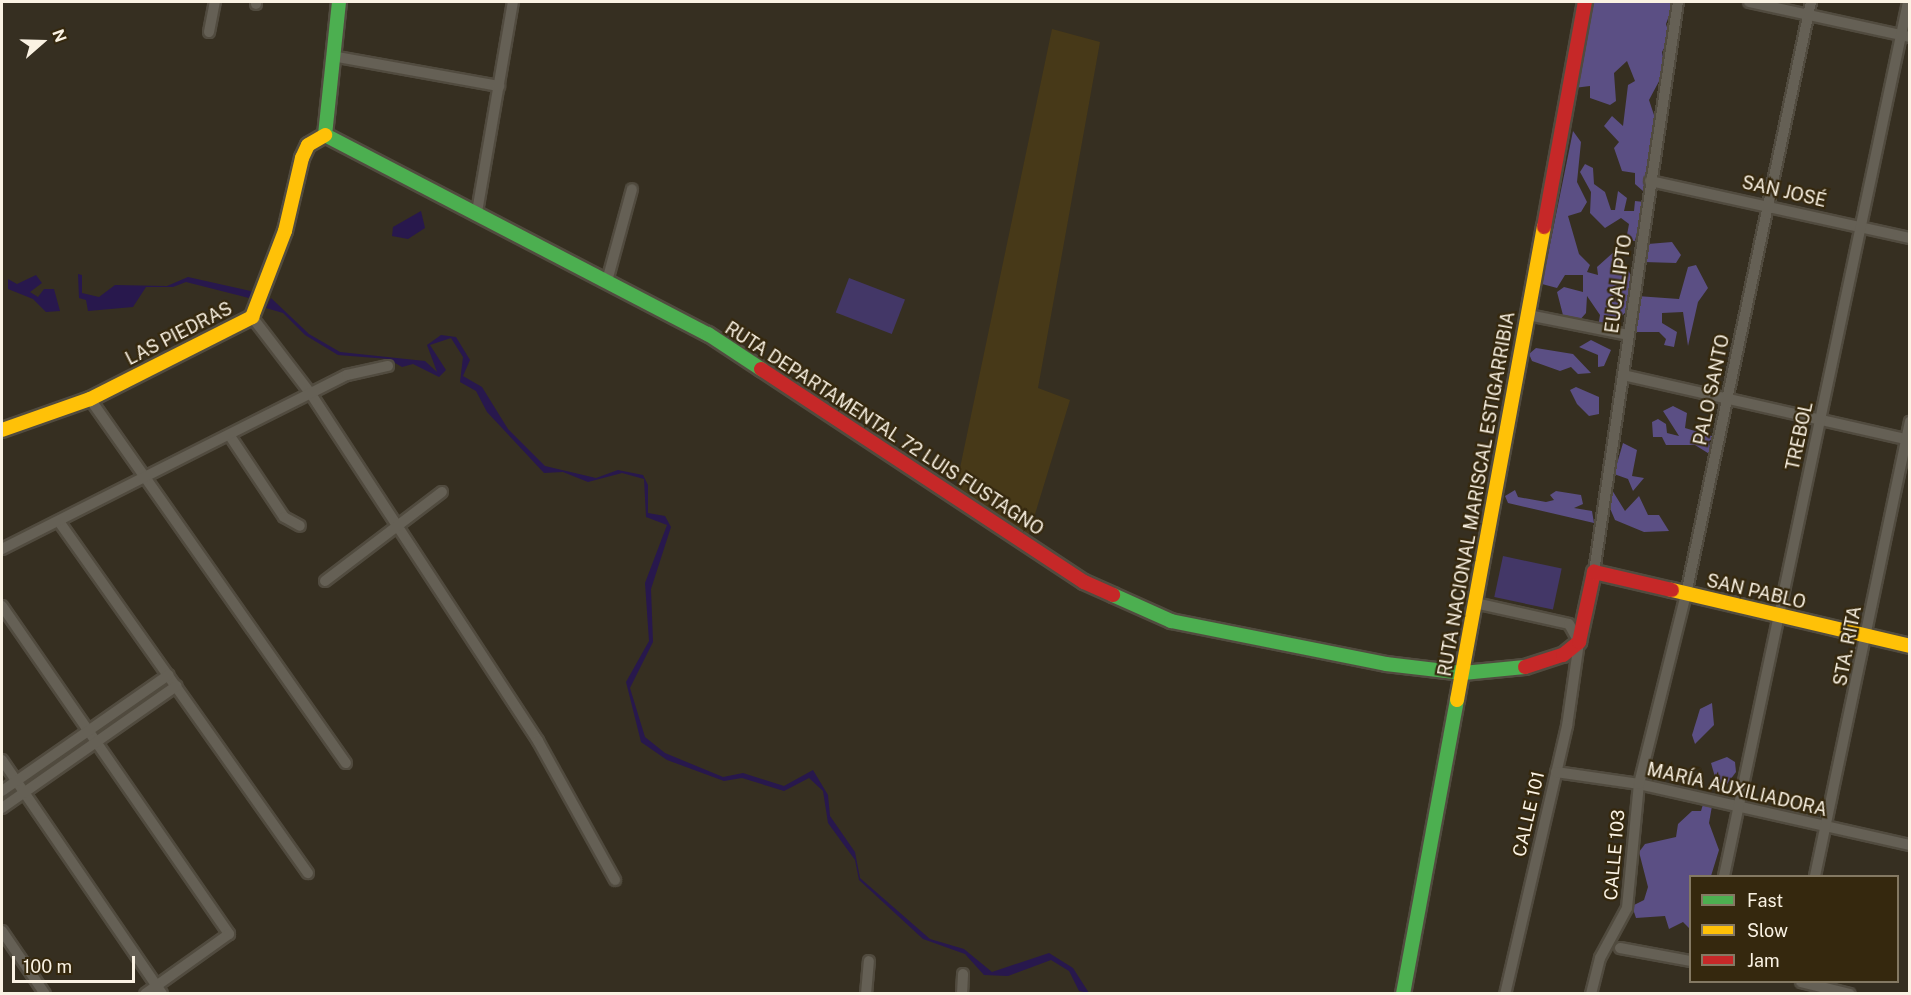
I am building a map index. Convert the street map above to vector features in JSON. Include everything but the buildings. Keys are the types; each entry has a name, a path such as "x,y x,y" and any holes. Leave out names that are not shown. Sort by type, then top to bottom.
{"main road":[{"path":"325,135 339,2"},
{"name":"RUTA NACIONAL MARISCAL ESTIGARRIBIA","path":"1403,993 1456,673 1574,2"},
{"name":"RUTA NACIONAL MARISCAL ESTIGARRIBIA","path":"1391,993 1456,673 1475,603 1585,2"},
{"name":"RUTA DEPARTAMENTAL 72 LUIS FUSTAGNO","path":"325,135 708,334 1084,582 1142,611 1249,640 1456,673 1513,671 1563,655 1579,642"},
{"name":"LAS PIEDRAS","path":"2,430 90,399 255,312 263,293 302,158 308,145 325,135"},
{"path":"1579,642 1594,572"},
{"name":"SAN PABLO","path":"1594,572 1910,646"}],"street":[{"path":"209,32 214,2"},
{"path":"477,212 513,2"},
{"name":"EUCALIPTO","path":"1594,572 1678,2"},
{"path":"1749,2 1905,36"},
{"name":"PALO SANTO","path":"1639,784 1686,594 1811,2"},
{"name":"TREBOL","path":"1724,875 1821,422 1859,226 1905,36 1908,2"},
{"path":"332,56 499,86"},
{"name":"SAN JOSÉ","path":"1650,181 1767,204 1910,238"},
{"path":"607,281 632,189"},
{"path":"255,312 538,741 615,880"},
{"path":"1528,315 1628,335"},
{"path":"2,549 60,523 356,372 388,366"},
{"path":"1623,375 1821,422 1907,439"},
{"path":"90,399 143,481 346,763"},
{"name":"STA. RITA","path":"1815,875 1867,637 1910,422"},
{"path":"230,436 284,517 300,526"},
{"path":"325,581 396,524 442,492"},
{"path":"60,523 308,873"},
{"path":"1475,603 1569,624 1579,642"},
{"path":"2,606 229,934 160,990 145,993"},
{"name":"CALLE 101","path":"1506,993 1556,772 1579,642"},
{"path":"2,791 168,675"},
{"path":"2,808 176,686"},
{"path":"2,760 160,990"},
{"name":"MARÍA AUXILIADORA","path":"1556,772 1639,784 1910,846"},
{"name":"CALLE 103","path":"1591,993 1599,958 1628,908 1639,784"},
{"path":"2,931 45,993"},
{"path":"1620,948 1689,961"},
{"path":"866,993 869,961"},
{"path":"962,993 963,974"},
{"path":"1809,983 1850,993"}],"shaded area":[{"path":"1590,2 1674,2 1666,24 1670,37 1662,52 1665,70 1649,100 1656,121 1643,191 1635,184 1635,173 1622,171 1614,148 1619,142 1604,126 1612,116 1623,126 1628,85 1635,81 1627,61 1614,73 1616,101 1610,105 1590,98 1590,86 1574,88"},
{"path":"1052,29 1100,42 1038,388 1070,400 1028,537 956,487"},
{"path":"1573,131 1581,142 1577,182 1587,202 1581,212 1568,216 1579,254 1590,265 1587,272 1598,275 1597,267 1616,250 1635,282 1627,311 1611,326 1598,327 1600,315 1587,296 1586,313 1578,322 1564,319 1557,292 1564,287 1583,292 1583,275 1565,275 1557,288 1542,284"},
{"path":"1585,164 1593,168 1594,184 1605,192 1611,210 1615,210 1618,191 1627,198 1624,211 1634,211 1635,201 1644,202 1635,241 1626,240 1629,224 1621,218 1605,228 1590,213 1591,192 1580,172"},
{"path":"421,211 425,228 408,239 392,236 393,227"},
{"path":"1672,242 1681,255 1676,263 1644,262 1648,244"},
{"path":"1696,265 1708,288 1698,302 1688,346 1683,312 1662,313 1662,323 1677,332 1674,347 1664,345 1666,339 1659,332 1637,332 1637,296 1679,299 1688,267"},
{"path":"78,274 82,275 82,293 99,297 115,285 167,286 188,277 255,292 249,298 186,282 173,287 146,287 133,307 88,311 86,300 79,298"},
{"path":"36,275 42,283 30,292 38,297 44,289 54,289 60,311 46,312 33,299 8,289 8,279 17,284"},
{"path":"849,278 905,300 892,334 836,313"},
{"path":"271,298 309,334 340,352 425,361 437,372 427,345 441,335 456,337 470,360 463,376 482,387 508,429 545,466 596,478 618,470 643,475 648,485 648,513 665,516 671,527 651,589 653,642 630,688 645,737 665,753 723,777 743,773 784,786 813,770 828,795 830,816 855,852 860,878 930,939 964,949 992,972 1049,953 1073,968 1089,993 1079,991 1069,971 1051,960 1008,976 984,975 965,954 923,939 859,880 855,860 828,823 823,791 809,778 784,791 742,778 724,781 667,760 641,742 626,682 649,641 645,583 667,525 646,517 644,479 622,473 588,482 563,472 544,473 487,412 476,391 460,382 463,357 451,338 430,345 446,370 439,377 413,364 402,367 388,359 338,355 305,335 283,313 266,308"},
{"path":"1591,340 1611,350 1604,366 1598,367 1598,355 1579,347"},
{"path":"1536,348 1573,354 1591,373 1578,374 1571,367 1560,371 1532,361 1529,354"},
{"path":"1576,387 1599,397 1599,414 1589,416 1577,404 1570,390"},
{"path":"1673,406 1687,413 1685,428 1715,437 1709,441 1711,455 1695,445 1666,445 1662,437 1653,437 1652,422 1658,419 1666,424 1667,433 1679,436 1663,411"},
{"path":"1623,443 1637,450 1632,476 1644,478 1633,491 1628,479 1614,474"},
{"path":"1515,490 1518,497 1546,502 1554,500 1550,495 1556,491 1581,495 1583,504 1574,508 1592,511 1594,523 1508,503 1505,496"},
{"path":"1612,490 1625,511 1639,496 1648,515 1659,515 1669,531 1644,532 1615,520 1609,506"},
{"path":"1503,556 1562,568 1553,610 1494,597"},
{"path":"1712,703 1714,725 1695,744 1692,735 1700,709"},
{"path":"1727,757 1735,762 1736,772 1727,784 1717,784 1711,763"},
{"path":"1704,801 1712,806 1709,823 1719,850 1711,875 1689,875 1689,928 1683,922 1669,929 1665,916 1636,918 1632,906 1644,900 1648,887 1639,852 1645,844 1676,837 1678,824 1692,811 1701,811"}],"traffic: fast":[{"path":"325,135 339,2"},
{"path":"325,135 708,334 761,369"},
{"path":"1113,595 1171,621 1386,664 1463,673 1525,667"},
{"path":"1403,994 1457,700"}],"traffic: slow":[{"path":"2,430 90,399 252,317 285,231 302,158 308,145 325,135"},
{"path":"1457,700 1544,227"},
{"path":"1672,590 1910,646"}],"traffic: jam":[{"path":"1544,227 1585,2"},
{"path":"761,369 1084,582 1113,595"},
{"path":"1525,667 1563,655 1579,642 1594,572 1672,590"}]}
